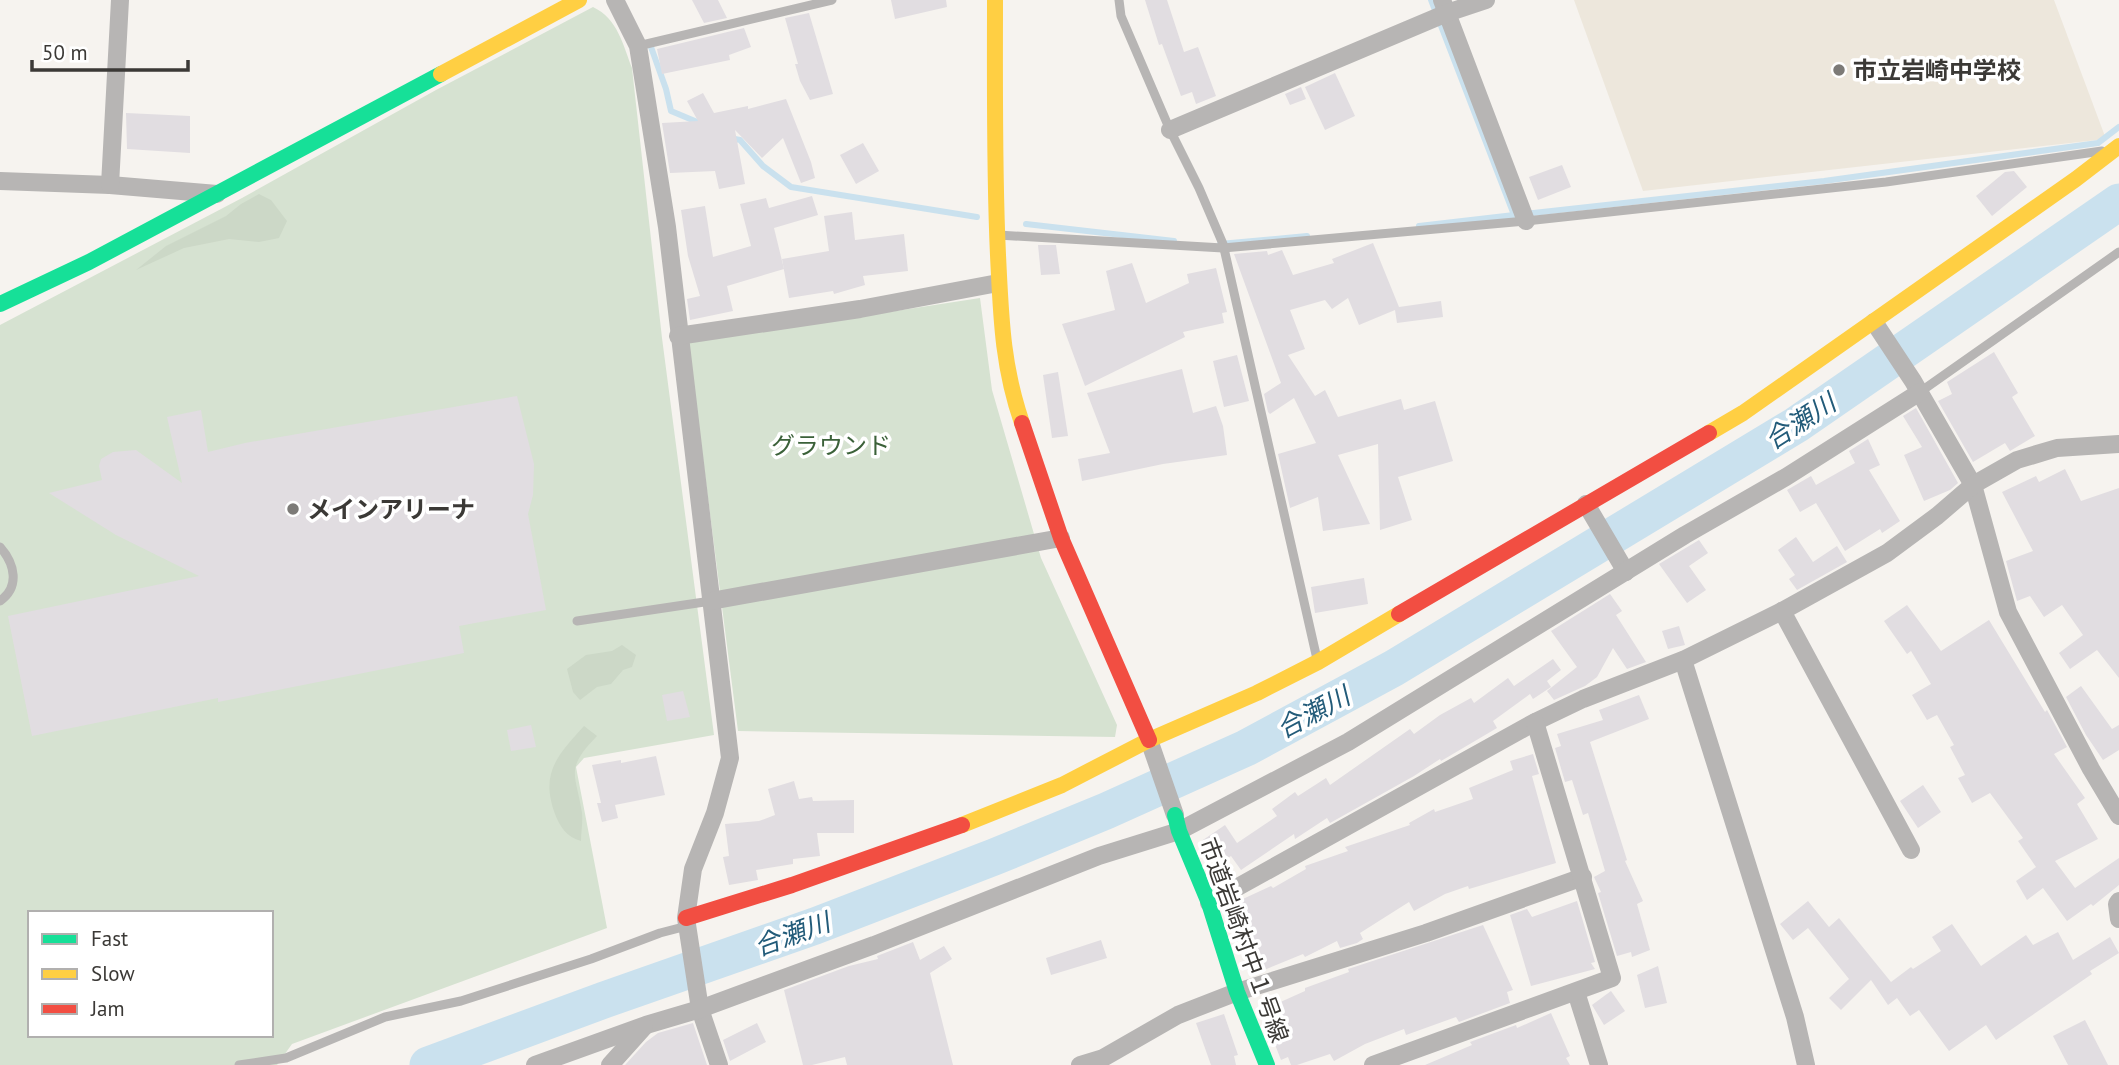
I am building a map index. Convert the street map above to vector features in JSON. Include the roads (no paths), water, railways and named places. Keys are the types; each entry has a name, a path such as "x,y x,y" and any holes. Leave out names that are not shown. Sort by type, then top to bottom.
{"street":[{"path":"110,185 120,0"},
{"path":"0,304 81,266 219,194 579,0"},
{"path":"615,0 638,46 667,227 730,758 715,813 693,869 687,922 700,1009 719,1065"},
{"path":"995,0 998,283 1003,349 1014,400 1061,538 1149,740 1177,823"},
{"path":"1170,130 1439,12 1486,0"},
{"path":"1439,12 1526,221"},
{"path":"687,922 983,817 1062,785 1149,740 1257,693 1318,662 1743,413 1878,327 2117,147"},
{"path":"0,181 110,185 219,194"},
{"path":"678,336 860,309 998,283"},
{"path":"1878,327 1916,386 1973,485 2008,611 2091,769 2119,816"},
{"path":"535,1065 646,1025 700,1009 874,945 1100,856 1177,823 1348,742 1786,477 1916,386"},
{"path":"1209,903 1535,722 1583,699 1683,660 1782,611 1887,553 1973,485 2017,460 2057,448 2119,444"},
{"path":"1586,504 1626,572"},
{"path":"711,601 1061,538"},
{"path":"1782,611 1911,850"},
{"path":"1683,660 1795,1017 1806,1065"},
{"path":"1373,1065 1612,978 1535,722"},
{"name":"市道岩崎村中１号線","path":"1177,823 1209,903 1237,992 1267,1065"},
{"path":"1080,1065 1103,1058 1178,1015 1237,992 1426,933 1583,877"},
{"path":"2119,901 2119,919"},
{"path":"1576,992 1599,1065"},
{"path":"610,1065 646,1025"}],"lane":[{"path":"638,46 832,0"},
{"path":"1119,0 1121,16 1170,130 1199,188 1223,248 1318,662"},
{"path":"996,235 1223,248 1526,221 1885,182 2117,147"},
{"path":"1916,386 2119,252"},
{"path":"0,547 14,571 10,593 0,601"},
{"path":"576,621 711,601"},
{"path":"239,1065 286,1058 385,1017 461,1001 591,959 687,922"}],"waterway":[{"path":"1431,0 1514,215 1824,181 2098,143 2119,127"},
{"path":"651,47 671,111 702,124"},
{"path":"730,138 740,140 763,166 791,187 977,217"},
{"name":"合瀬川","path":"428,1065 815,926 994,857 1106,811 1246,748 1394,668 1796,425 2119,202"},
{"path":"1419,226 1514,215"},
{"path":"1026,224 1174,241"},
{"path":"1220,244 1307,236"}],"place":[{"name":"市立岩崎中学校","path":"1839,70"},
{"name":"メインアリーナ","path":"293,509"}],"park label":[{"name":"グラウンド","path":"831,445"}]}
